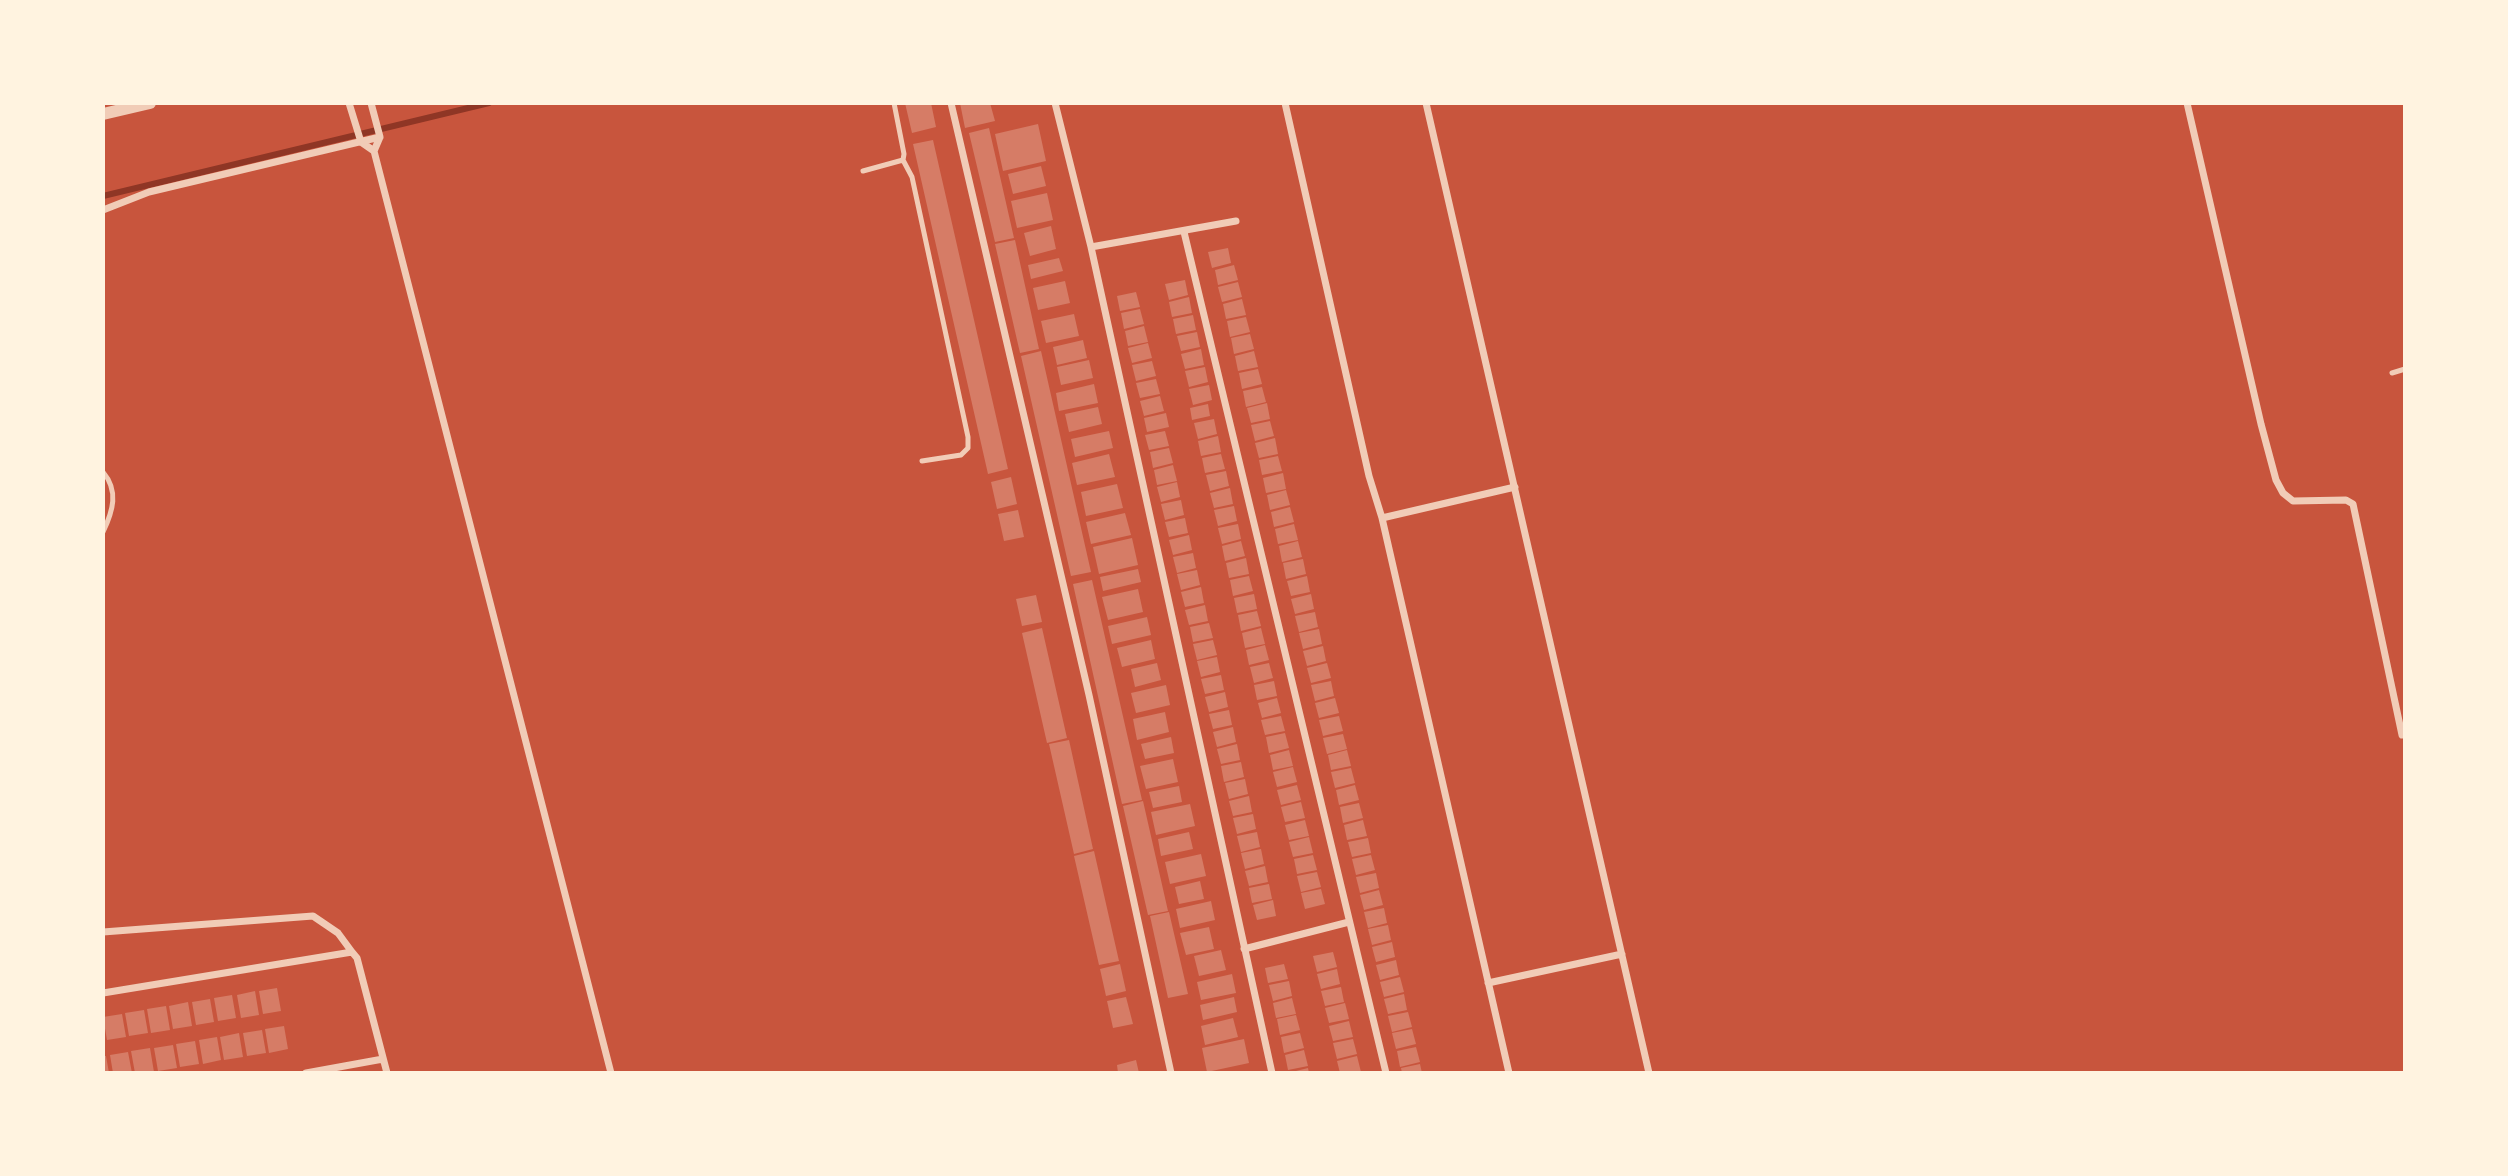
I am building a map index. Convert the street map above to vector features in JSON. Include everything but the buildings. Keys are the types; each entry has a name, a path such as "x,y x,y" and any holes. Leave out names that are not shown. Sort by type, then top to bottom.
{"street":[{"path":"103,114 150,103"},
{"path":"349,103 360,139 374,151"},
{"path":"370,103 379,135 374,151 611,1073"},
{"path":"951,103 1089,695 1171,1073"},
{"path":"1055,103 1091,247 1272,1073"},
{"path":"1285,103 1509,1073"},
{"path":"1426,103 1649,1073"},
{"path":"2187,103 2276,480 2283,493 2294,501 2346,500 2353,504 2402,735"},
{"path":"103,210 149,192 379,135"},
{"path":"1091,247 1236,221"},
{"path":"1184,232 1385,1073"},
{"path":"1382,518 1515,487"},
{"path":"103,932 313,916 338,933 357,958 387,1073"},
{"path":"1244,949 1349,922"},
{"path":"103,993 352,952"},
{"path":"1488,983 1622,954"},
{"path":"306,1073 383,1059"}],"lane":[{"path":"894,103 903,160 912,177 968,437 968,448 961,455 922,461"},
{"path":"863,171 903,160"},
{"path":"2392,373 2405,369"},
{"path":"103,472 111,482 114,499 103,532"}],"waterway":[{"path":"103,196 489,103"}]}
